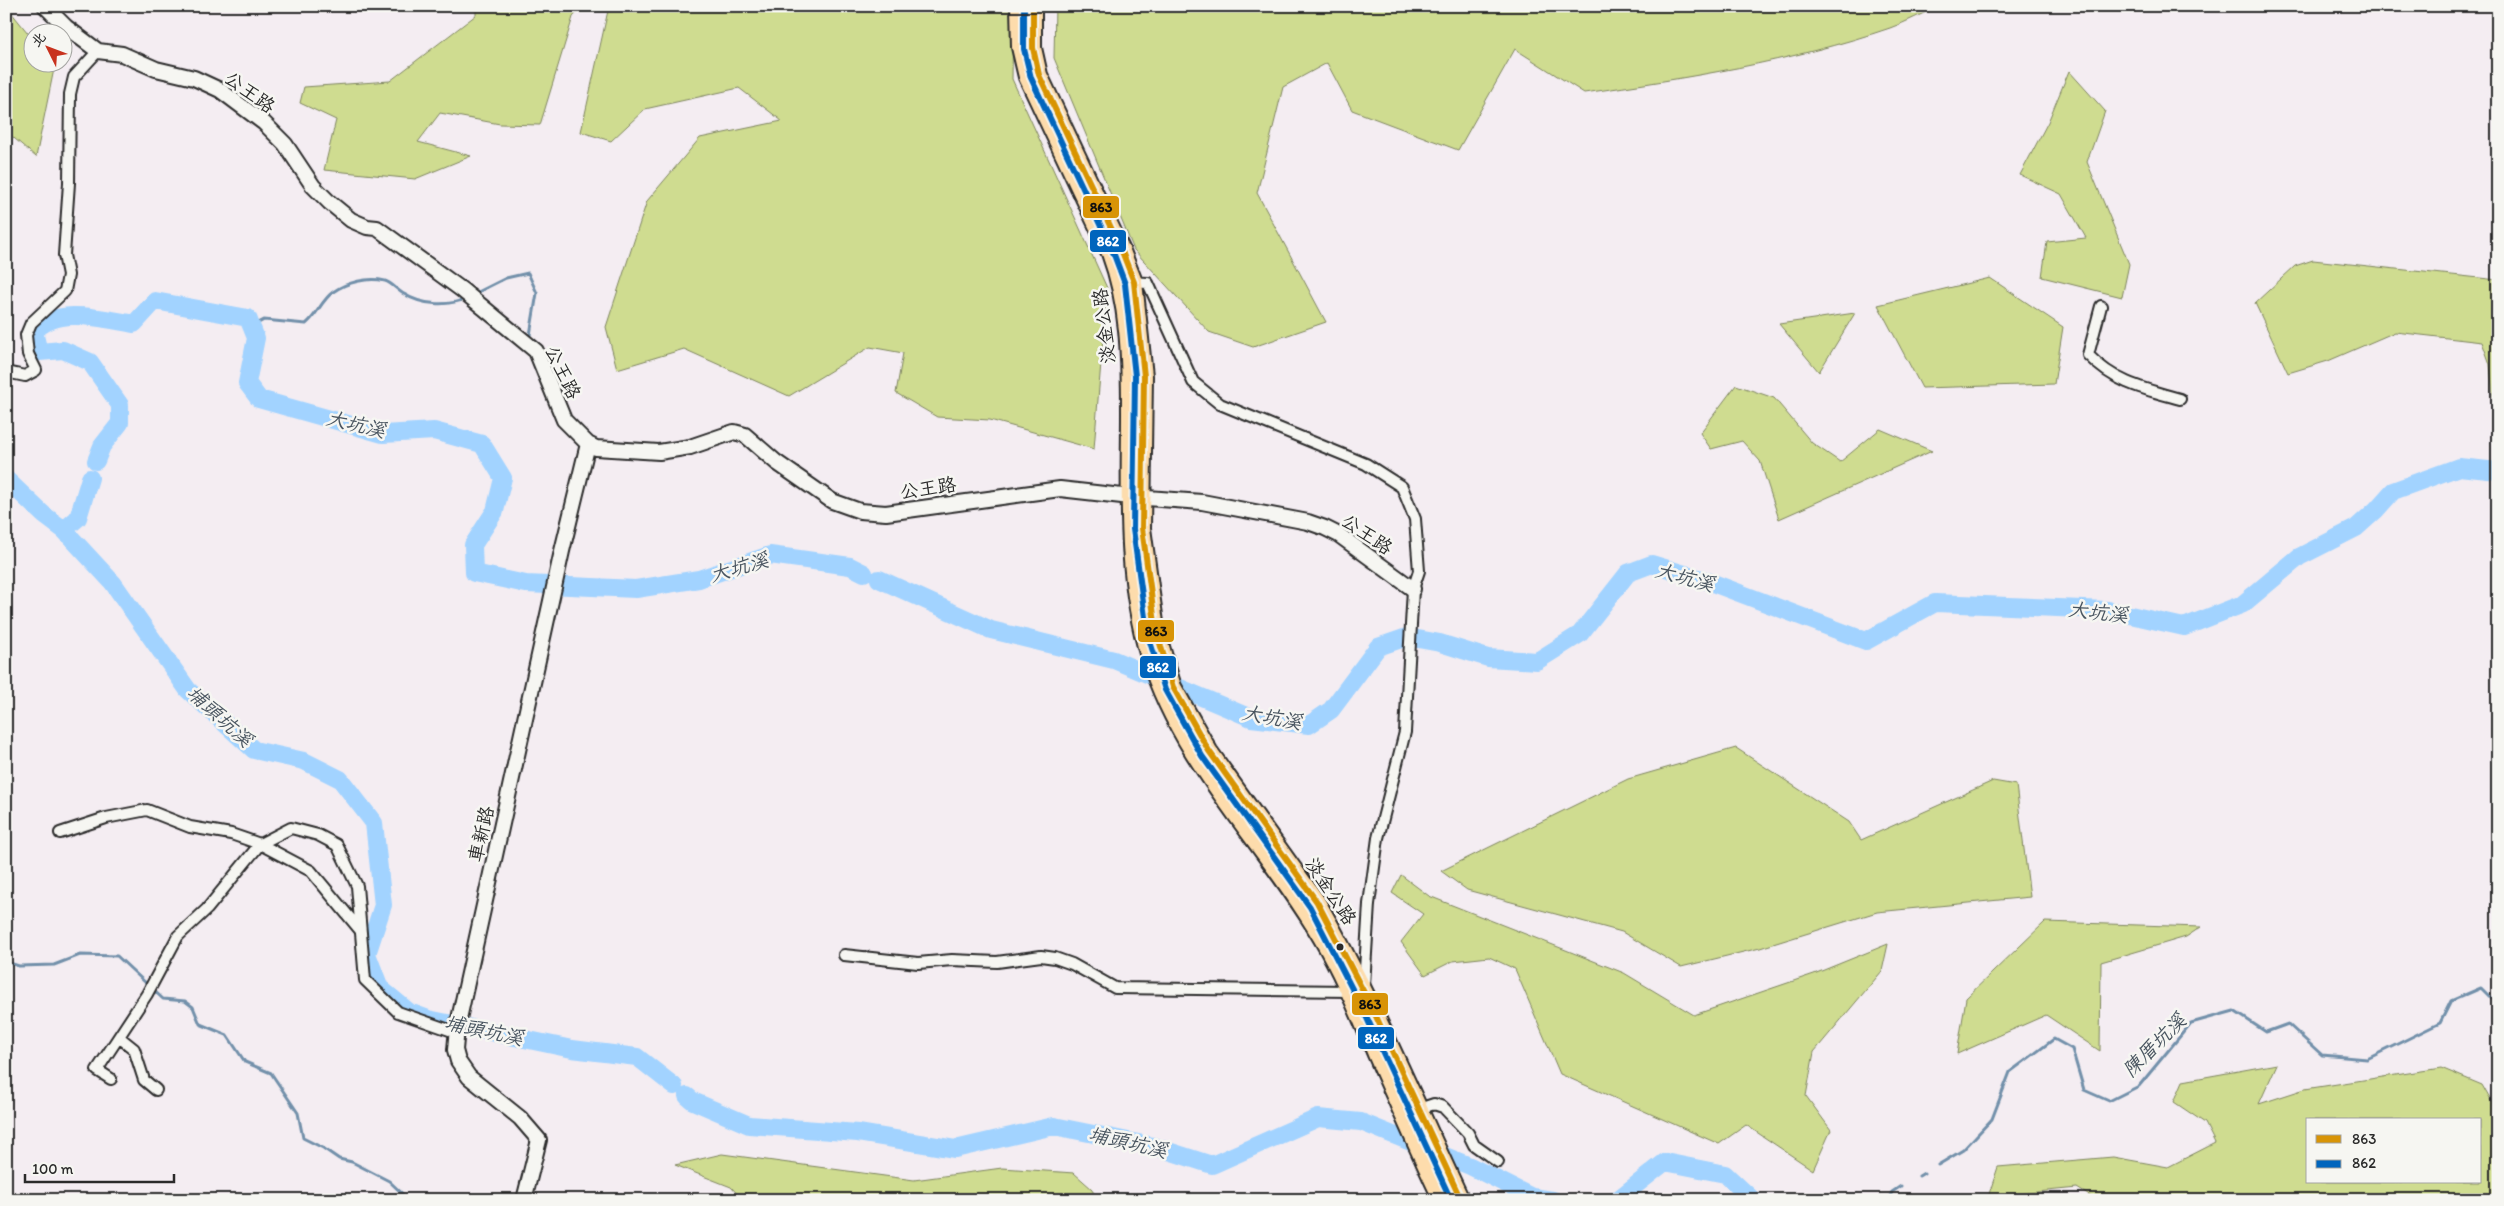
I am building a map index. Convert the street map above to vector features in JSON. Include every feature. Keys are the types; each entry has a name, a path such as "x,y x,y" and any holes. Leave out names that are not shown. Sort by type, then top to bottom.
{"main road":[{"name":"淡金公路","path":"1019,6 1020,46 1027,77 1110,253 1127,282"},
{"name":"淡金公路","path":"1033,6 1033,48 1039,74 1121,249 1127,282 1128,344 1136,481 1134,589 1157,658 1171,697 1200,763 1309,916 1357,989 1422,1114 1458,1193"},
{"name":"淡金公路","path":"1357,989 1398,1105 1442,1200"}],"street":[{"name":"公王路","path":"46,6 66,27 98,51 122,54 156,68 194,78 220,90 264,123 285,144 312,186 350,220 367,227 377,228 478,302 536,351 564,420 588,444 596,448 659,452 690,447 734,432 746,434 776,462 832,501 860,511 886,513 1060,489 1122,496"},
{"path":"6,372 25,376 36,370 28,354 26,335 31,323 65,291 68,275 64,255 69,183 70,94 74,77 98,51"},
{"path":"844,955 918,963 952,960 997,962 1041,956 1072,964 1115,988 1357,989 1378,838 1405,732 1413,620 1413,589 1419,571 1416,519 1402,487 1366,464 1220,404 1193,382 1148,283 1127,282"},
{"path":"2101,306 2088,355 2103,371 2134,386 2180,399"},
{"name":"車新路","path":"524,1200 539,1140 520,1118 469,1076 458,1061 455,1050 465,986 548,621 562,551 588,444"},
{"name":"公王路","path":"1147,498 1202,502 1325,528 1339,535 1413,589"},
{"path":"60,833 106,818 147,810 190,826 231,834 260,844 311,872 360,930"},
{"path":"111,1079 97,1070 147,994 178,936 208,909 260,844 291,828 318,835 337,845 357,886 365,980 398,1012 457,1030"},
{"path":"119,1037 134,1049 144,1080 156,1090"},
{"path":"1422,1114 1434,1104 1443,1107 1468,1132 1474,1145 1498,1162"}],"green space":[{"path":"6,6 22,26 22,72 53,72 36,157 7,132 6,134"},
{"path":"476,6 582,6 573,17 540,125 500,124 440,113 418,142 471,156 415,179 324,170 336,120 300,103 304,87 390,81 476,15"},
{"path":"609,6 1013,6 1012,79 1107,288 1094,449 990,420 937,417 896,393 903,353 870,347 789,396 684,349 617,369 606,327 647,201 700,138 782,121 739,88 645,109 611,141 581,132"},
{"path":"1055,6 1939,6 1890,28 1777,60 1700,75 1584,93 1515,49 1458,150 1352,110 1327,63 1283,87 1257,193 1326,322 1253,347 1209,332 1134,250 1054,58"},
{"path":"2069,71 2105,111 2087,162 2129,264 2122,297 2042,277 2047,242 2086,238 2061,194 2020,175 2048,122"},
{"path":"2313,260 2498,280 2498,416 2495,417 2490,364 2482,342 2395,332 2328,361 2288,373 2255,303 2295,266"},
{"path":"1990,278 2063,327 2054,384 1922,388 1878,305"},
{"path":"1855,313 1819,372 1779,324"},
{"path":"1736,385 1774,398 1812,443 1840,462 1880,429 1932,451 1779,519 1760,461 1742,441 1711,449 1700,433"},
{"path":"1736,748 1849,822 1861,840 1993,781 2016,785 2030,897 1877,912 1760,948 1681,967 1622,932 1467,890 1441,871 1628,779"},
{"path":"1401,875 1429,896 1624,973 1694,1015 1814,974 1888,944 1882,971 1814,1052 1806,1096 1831,1130 1813,1170 1746,1125 1719,1144 1560,1074 1515,969 1489,957 1453,961 1425,975 1401,942 1423,914 1392,893"},
{"path":"2045,922 2201,927 2186,937 2101,962 2100,1051 2046,1015 1957,1054 1966,998"},
{"path":"2277,1064 2259,1104 2305,1089 2441,1068 2482,1085 2498,1113 2498,1200 2096,1200 2077,1188 1988,1197 1998,1167 2113,1157 2168,1167 2215,1143 2205,1123 2174,1102 2183,1081"},
{"path":"722,1154 914,1180 1002,1168 1074,1173 1092,1189 1096,1200 743,1200 731,1187 675,1165"}],"waterway":[{"path":"474,294 506,278 528,273 537,293 530,335"},
{"path":"251,327 264,320 306,324 314,316 325,299 333,292 358,281 365,280 385,281 418,301 443,304 467,298"},
{"name":"大坑溪","path":"96,461 102,446 120,423 120,405 90,362 63,350 39,352 34,332 44,324 68,316 95,317 134,324 155,301 248,318 256,338 247,383 259,399 383,434 434,431 482,444 503,478 495,511 473,545 474,573 526,584 636,589 699,579 770,555 850,566 864,573"},
{"name":"大坑溪","path":"879,579 991,630 1114,660 1251,718 1309,725 1331,710 1378,647 1407,637 1440,643 1488,658 1537,661 1580,634 1628,573 1652,564 1705,580 1866,641 1935,603 2108,610 2184,627 2243,604 2299,557 2356,528 2393,491 2459,467 2498,471"},
{"name":"大坑溪","path":"64,530 78,518 90,478"},
{"name":"埔頭坑溪","path":"6,479 44,515 64,530 113,583 188,690 254,750 304,761 340,779 374,823 383,905 367,954 380,988 409,1012 428,1019 572,1049 637,1057 674,1086"},
{"path":"6,962 19,966 54,965 80,955 117,956 163,999 185,1001 193,1007 200,1024 227,1035 245,1062 271,1073 298,1113 303,1138 339,1159 352,1162 389,1181 409,1200"},
{"name":"陳厝坑溪","path":"1938,1165 1963,1150 1992,1119 2010,1072 2054,1039 2072,1049 2084,1090 2109,1101 2139,1086 2191,1023 2234,1011 2266,1032 2288,1024 2322,1055 2367,1059 2440,1023 2451,1001 2481,988 2498,1005"},
{"name":"埔頭坑溪","path":"687,1096 693,1101 749,1125 858,1133 955,1149 1054,1126 1153,1146 1212,1165 1318,1118 1361,1122 1470,1166 1532,1197 1553,1200"},
{"name":"埔頭坑溪","path":"1617,1200 1665,1162 1725,1174 1753,1200"},
{"name":"陳厝坑溪","path":"1919,1176 1924,1173"},
{"name":"陳厝坑溪","path":"1888,1200 1892,1192 1901,1186"}],"transit line":[{"name":"862","path":"1024,6 1024,49 1031,78 1113,252 1125,284 1135,376 1133,529 1147,632 1165,690 1202,756 1310,907 1366,1016 1451,1200"},
{"name":"863","path":"1033,6 1033,48 1039,75 1121,249 1134,282 1144,376 1142,528 1156,630 1173,687 1209,751 1317,902 1374,1012 1461,1200"}]}
